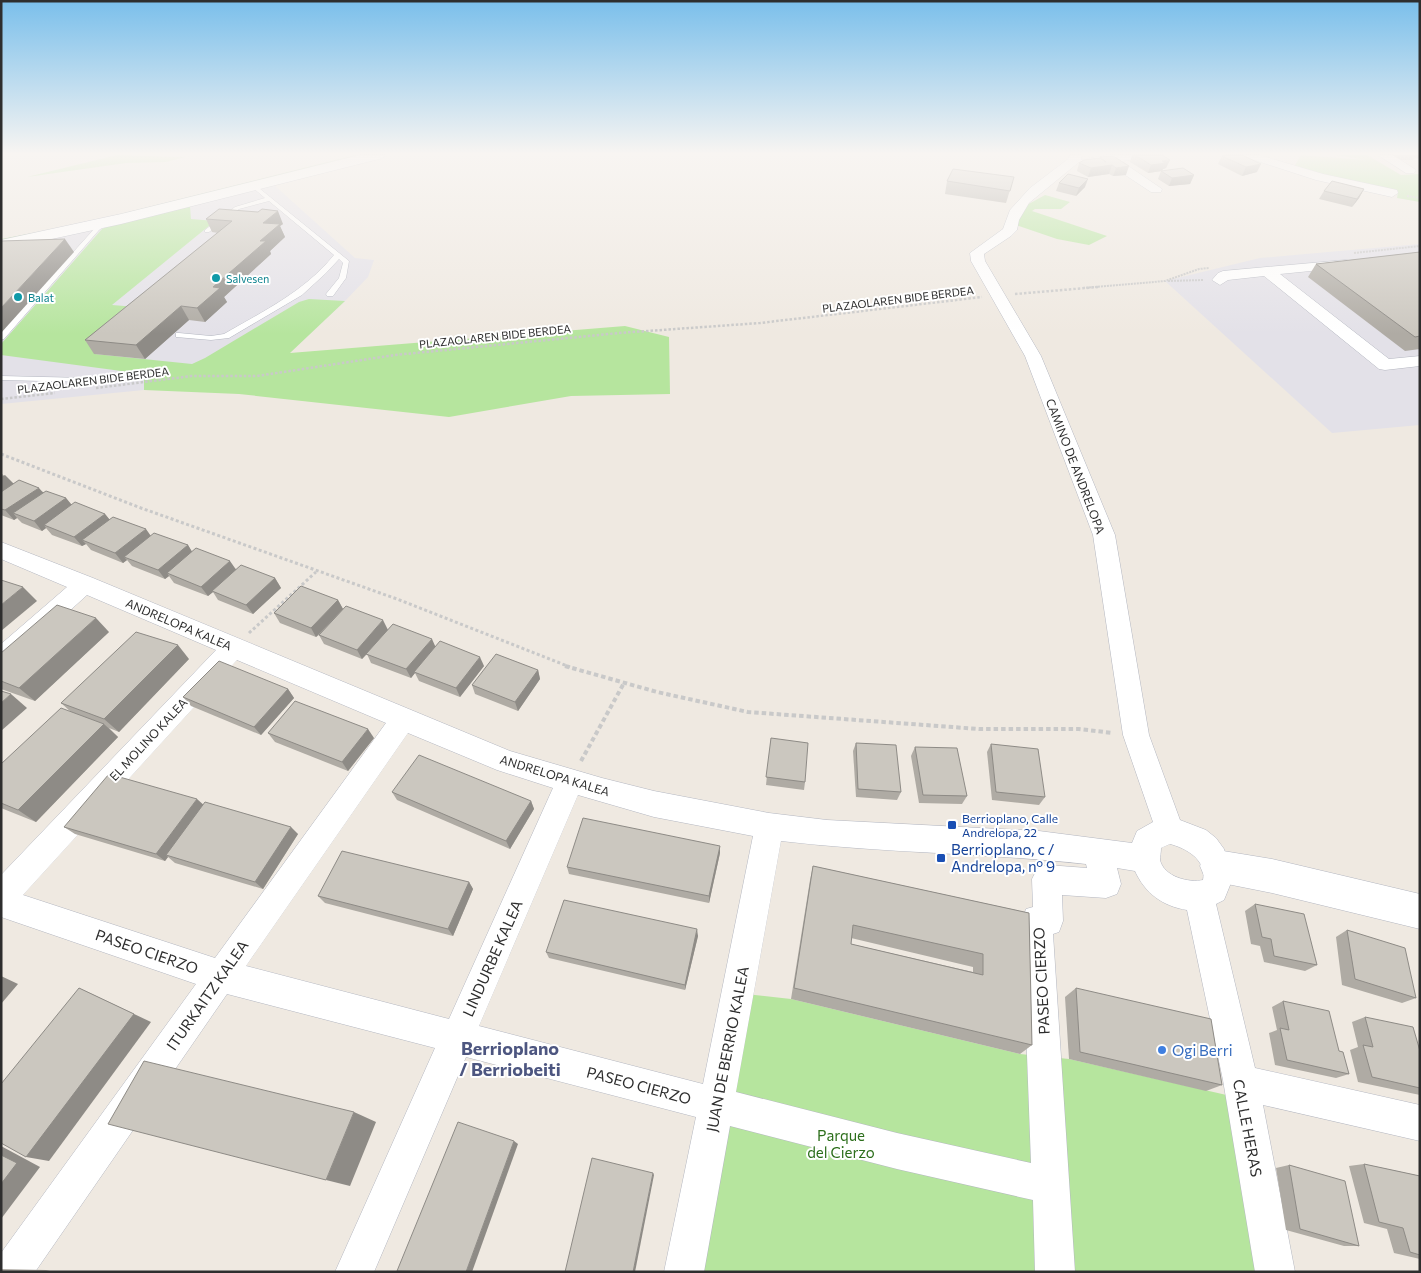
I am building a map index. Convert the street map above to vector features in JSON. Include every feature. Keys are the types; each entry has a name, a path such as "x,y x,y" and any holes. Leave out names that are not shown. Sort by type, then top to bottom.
{"street":[{"path":"1,245 138,214"},
{"name":"CAMINO DE ANDRELOPA","path":"1014,214 1010,223 1010,230 1005,236 986,245 977,253 978,261 1033,356 1104,535 1136,735 1170,831"},
{"path":"1220,280 1223,276 1362,262"},
{"path":"1267,271 1385,365 1420,361"},
{"name":"ANDRELOPA KALEA","path":"1,550 506,762 654,804 769,826 827,833 1098,851 1145,859"},
{"path":"1,658 85,584"},
{"name":"EL MOLINO KALEA","path":"1,897 234,647"},
{"name":"ITURKAITZ KALEA","path":"10,1272 404,718"},
{"name":"LINDURBE KALEA","path":"354,1272 570,781"},
{"name":"JUAN DE BERRIO KALEA","path":"684,1272 769,826"},
{"path":"1170,831 1193,838 1204,846 1217,866 1219,877 1216,887 1209,894 1199,898 1176,894 1165,888 1152,874 1145,859 1147,841 1160,832 1170,831"},
{"name":"PASEO CIERZO","path":"1055,1272 1037,920 1048,921 1048,879 1106,884 1098,851"},
{"path":"1217,866 1272,876 1420,912"},
{"name":"CALLE HERAS","path":"1199,898 1213,948 1275,1272"},
{"name":"PASEO CIERZO","path":"1,902 221,976 456,1039 897,1151 1051,1186"},
{"path":"1240,1082 1420,1123"}],"lane":[{"path":"207,231 229,214"},
{"path":"289,214 347,262 342,278 330,294"},
{"path":"1,337 96,231 107,222"},
{"path":"179,336 211,338 226,336 299,293 324,272 338,255"},
{"path":"1,378 88,385"}],"path":[{"path":"1008,294 1166,280 1220,280"},
{"name":"PLAZAOLAREN BIDE BERDEA","path":"88,385 192,376 264,376 327,364 395,355 619,333 686,330 760,323 982,297"},
{"name":"PLAZAOLAREN BIDE BERDEA","path":"1,399 60,392"},
{"path":"1,454 316,572 397,599 556,663 624,683 748,712 978,728 1079,729 1136,735"},
{"path":"234,647 316,572"},
{"path":"570,781 624,683"}],"shaded area":[{"path":"140,214 307,214 355,258 374,260 368,277 289,353 144,390 1,404 1,257 15,242"},
{"path":"1420,244 1420,425 1332,433 1165,281 1260,258"}],"green space":[{"path":"119,214 138,214 107,222 1,241 1,239 81,224"},
{"path":"154,214 191,214 191,219 215,221 112,305 149,308 95,354 192,364 299,302 309,299 345,301 290,353 625,326 669,337 670,394 571,396 449,417 239,394 144,390 144,374 1,355 1,344 102,229 112,224"},
{"path":"1014,214 1042,214 1107,236 1089,245 1057,239 1010,223"},
{"name":"Parque del Cierzo","path":"737,993 791,999 1020,1054 1069,1059 1244,1099 1274,1272 684,1272"}],"building":[{"path":"212,214 274,214 263,223 280,224 260,241 266,241 213,287 220,288 197,308 181,306 136,345 85,340 232,221 206,219"},
{"path":"65,239 1,308 1,241"},
{"path":"1420,252 1420,336 1415,337 1316,264"},
{"path":"19,480 39,488 5,510 1,509 1,492"},
{"path":"46,491 66,498 34,521 13,513"},
{"path":"75,502 105,514 74,537 44,525"},
{"path":"113,517 146,529 115,553 82,540"},
{"path":"154,533 188,545 158,570 124,557"},
{"path":"196,548 230,561 201,587 167,573"},
{"path":"241,565 275,578 246,605 212,591"},
{"path":"1,580 23,587 1,605"},
{"path":"301,586 338,600 311,628 274,613"},
{"path":"57,605 96,618 19,688 1,681 1,653"},
{"path":"346,606 383,620 357,650 319,635"},
{"path":"393,624 432,639 406,669 366,654"},
{"path":"136,632 178,645 104,719 61,703"},
{"path":"440,641 480,657 456,688 414,672"},
{"path":"496,654 538,670 515,702 472,685"},
{"path":"219,661 288,689 254,727 183,697"},
{"path":"1,691 11,694 1,703"},
{"path":"295,701 368,729 342,762 268,733"},
{"path":"61,708 104,724 18,810 1,803 1,764"},
{"path":"771,738 808,743 805,782 766,777"},
{"path":"856,743 896,745 901,792 858,789"},
{"path":"991,744 1038,749 1045,797 996,792"},
{"path":"915,747 957,748 967,796 923,795"},
{"path":"419,755 531,801 506,841 392,792"},
{"path":"109,774 197,799 156,854 64,827"},
{"path":"205,802 291,827 255,882 166,855"},
{"path":"583,818 720,846 709,896 567,867"},
{"path":"342,851 469,882 448,929 318,896"},
{"path":"813,866 1029,913 1032,1045 794,988","holes":["853,925 983,954 983,975 851,944"]},
{"path":"564,900 697,929 685,985 546,952"},
{"path":"1255,904 1304,914 1317,965 1274,956 1271,939 1262,937"},
{"path":"1347,930 1405,948 1416,998 1355,979"},
{"path":"79,988 134,1014 26,1157 1,1143 1,1084"},
{"path":"1076,988 1211,1019 1222,1085 1080,1052"},
{"path":"1283,1001 1329,1011 1339,1051 1343,1052 1349,1074 1287,1060 1280,1028 1289,1030"},
{"path":"1365,1017 1413,1027 1420,1051 1420,1088 1372,1077 1363,1045 1373,1047"},
{"path":"144,1061 354,1112 326,1180 108,1124"},
{"path":"458,1122 514,1141 466,1272 397,1271"},
{"path":"1,1155 17,1163 1,1184"},
{"path":"592,1158 653,1173 633,1272 565,1272"},
{"path":"1364,1164 1420,1176 1420,1255 1410,1252 1403,1228 1379,1222"},
{"path":"1289,1165 1345,1181 1359,1246 1300,1229"}],"place":[{"name":"Salvesen","path":"216,278"},
{"name":"Balat","path":"18,297"},
{"name":"Berrioplano, Calle Andrelopa, 22","path":"952,825"},
{"name":"Berrioplano, c / Andrelopa, nº 9","path":"941,858"},
{"name":"Ogi Berri","path":"1162,1050"}],"district":[{"name":"Berrioplano / Berriobeiti","path":"510,1058"}]}
